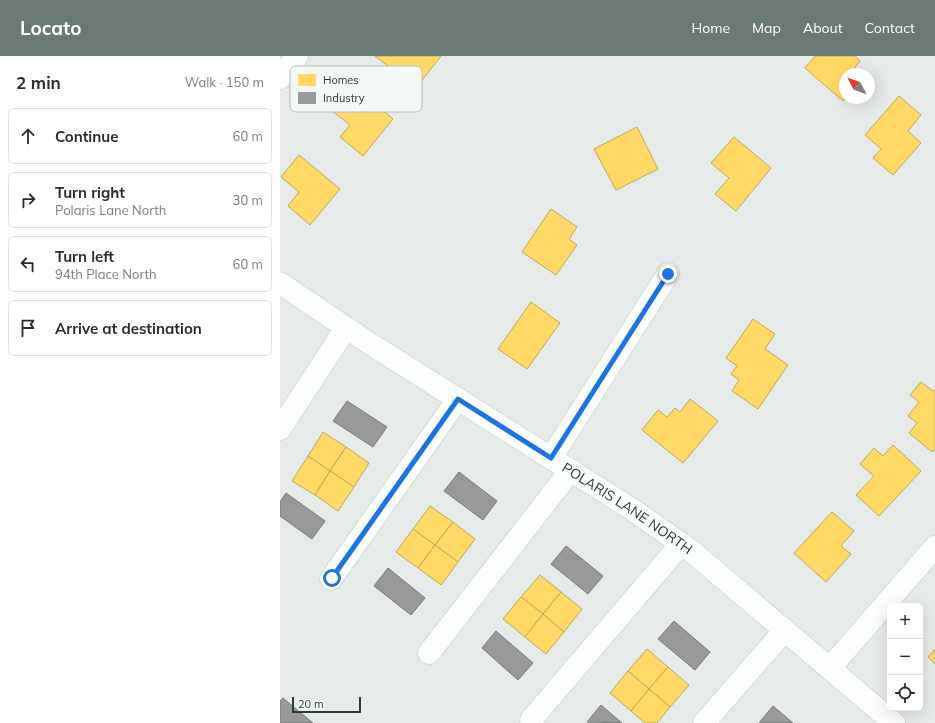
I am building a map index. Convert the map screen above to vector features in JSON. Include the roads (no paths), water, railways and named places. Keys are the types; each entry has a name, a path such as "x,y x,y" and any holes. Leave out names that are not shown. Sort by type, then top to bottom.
{"street":[{"path":"280,78 297,56"},
{"path":"551,458 668,274"},
{"name":"POLARIS LANE NORTH","path":"280,283 346,328 630,508 681,544 830,668 885,720"},
{"path":"280,429 346,328"},
{"path":"332,578 458,399"},
{"path":"429,653 570,470"},
{"path":"531,720 681,544"},
{"path":"830,668 935,547"},
{"path":"704,723 785,630"}]}
